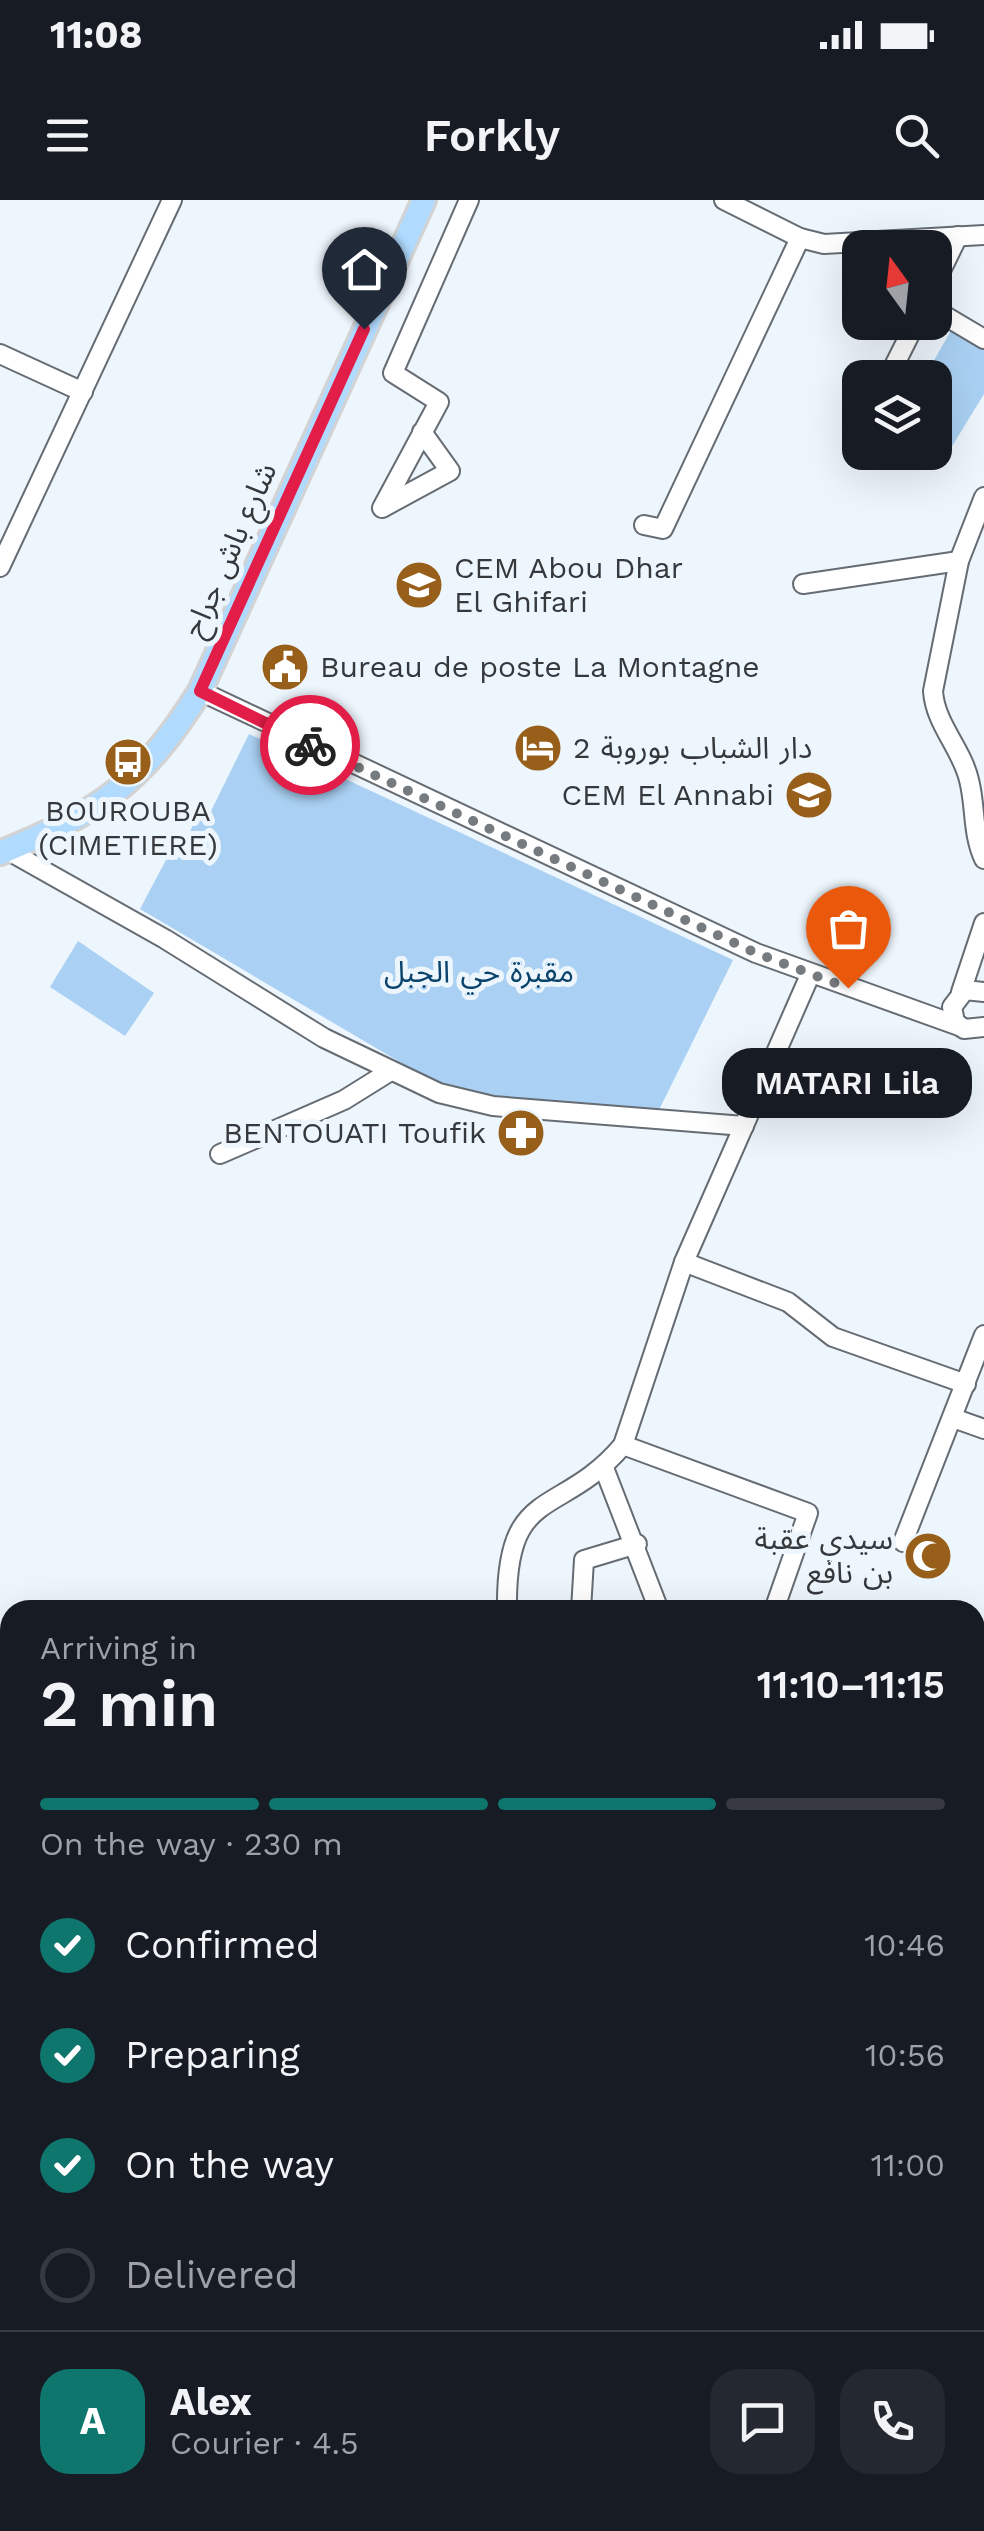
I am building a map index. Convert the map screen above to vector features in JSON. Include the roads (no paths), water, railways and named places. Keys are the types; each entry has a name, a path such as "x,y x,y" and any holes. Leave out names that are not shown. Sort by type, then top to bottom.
{"main road":[{"name":"شارع باش جراح","path":"2,849 59,830 105,802 155,756 200,691 424,200"}],"street":[{"path":"0,567 172,200"},
{"path":"422,432 439,402 393,373 469,200"},
{"path":"724,200 800,238 824,244 984,235"},
{"path":"952,248 958,236"},
{"path":"644,525 663,529 800,238"},
{"path":"952,320 984,339"},
{"path":"0,354 83,392"},
{"path":"984,497 959,560 932,691 936,709 969,780 974,825 984,859"},
{"path":"803,584 959,560"},
{"path":"200,691 810,975 975,1029"},
{"path":"2,849 389,1072 463,1101 744,1126"},
{"path":"975,1029 953,1017 984,923"},
{"path":"506,1600 508,1556 524,1522 547,1501 604,1468 624,1445 684,1262 810,975"},
{"path":"922,1013 970,989 984,992"},
{"path":"220,1154 344,1100 389,1072"},
{"path":"684,1262 788,1302 834,1337 966,1384"},
{"path":"903,1542 984,1335"},
{"path":"952,1418 984,1430"},
{"path":"624,1445 808,1513 778,1600"},
{"path":"604,1468 637,1544 656,1600"},
{"path":"581,1600 584,1560 637,1544"}],"place":[{"name":"CEM Abou Dhar El Ghifari","path":"419,585"},
{"name":"Bureau de poste La Montagne","path":"285,667"},
{"name":"دار الشباب بوروبة 2","path":"538,748"},
{"name":"BOUROUBA (CIMETIERE)","path":"128,762"},
{"name":"CEM El Annabi","path":"809,795"},
{"name":"MATARI Lila","path":"848,988"},
{"name":"BENTOUATI Toufik","path":"521,1133"},
{"name":"سيدي عقبة بن نافع","path":"928,1556"}],"park label":[{"name":"مقبرة حي الجبل","path":"479,972"}]}
